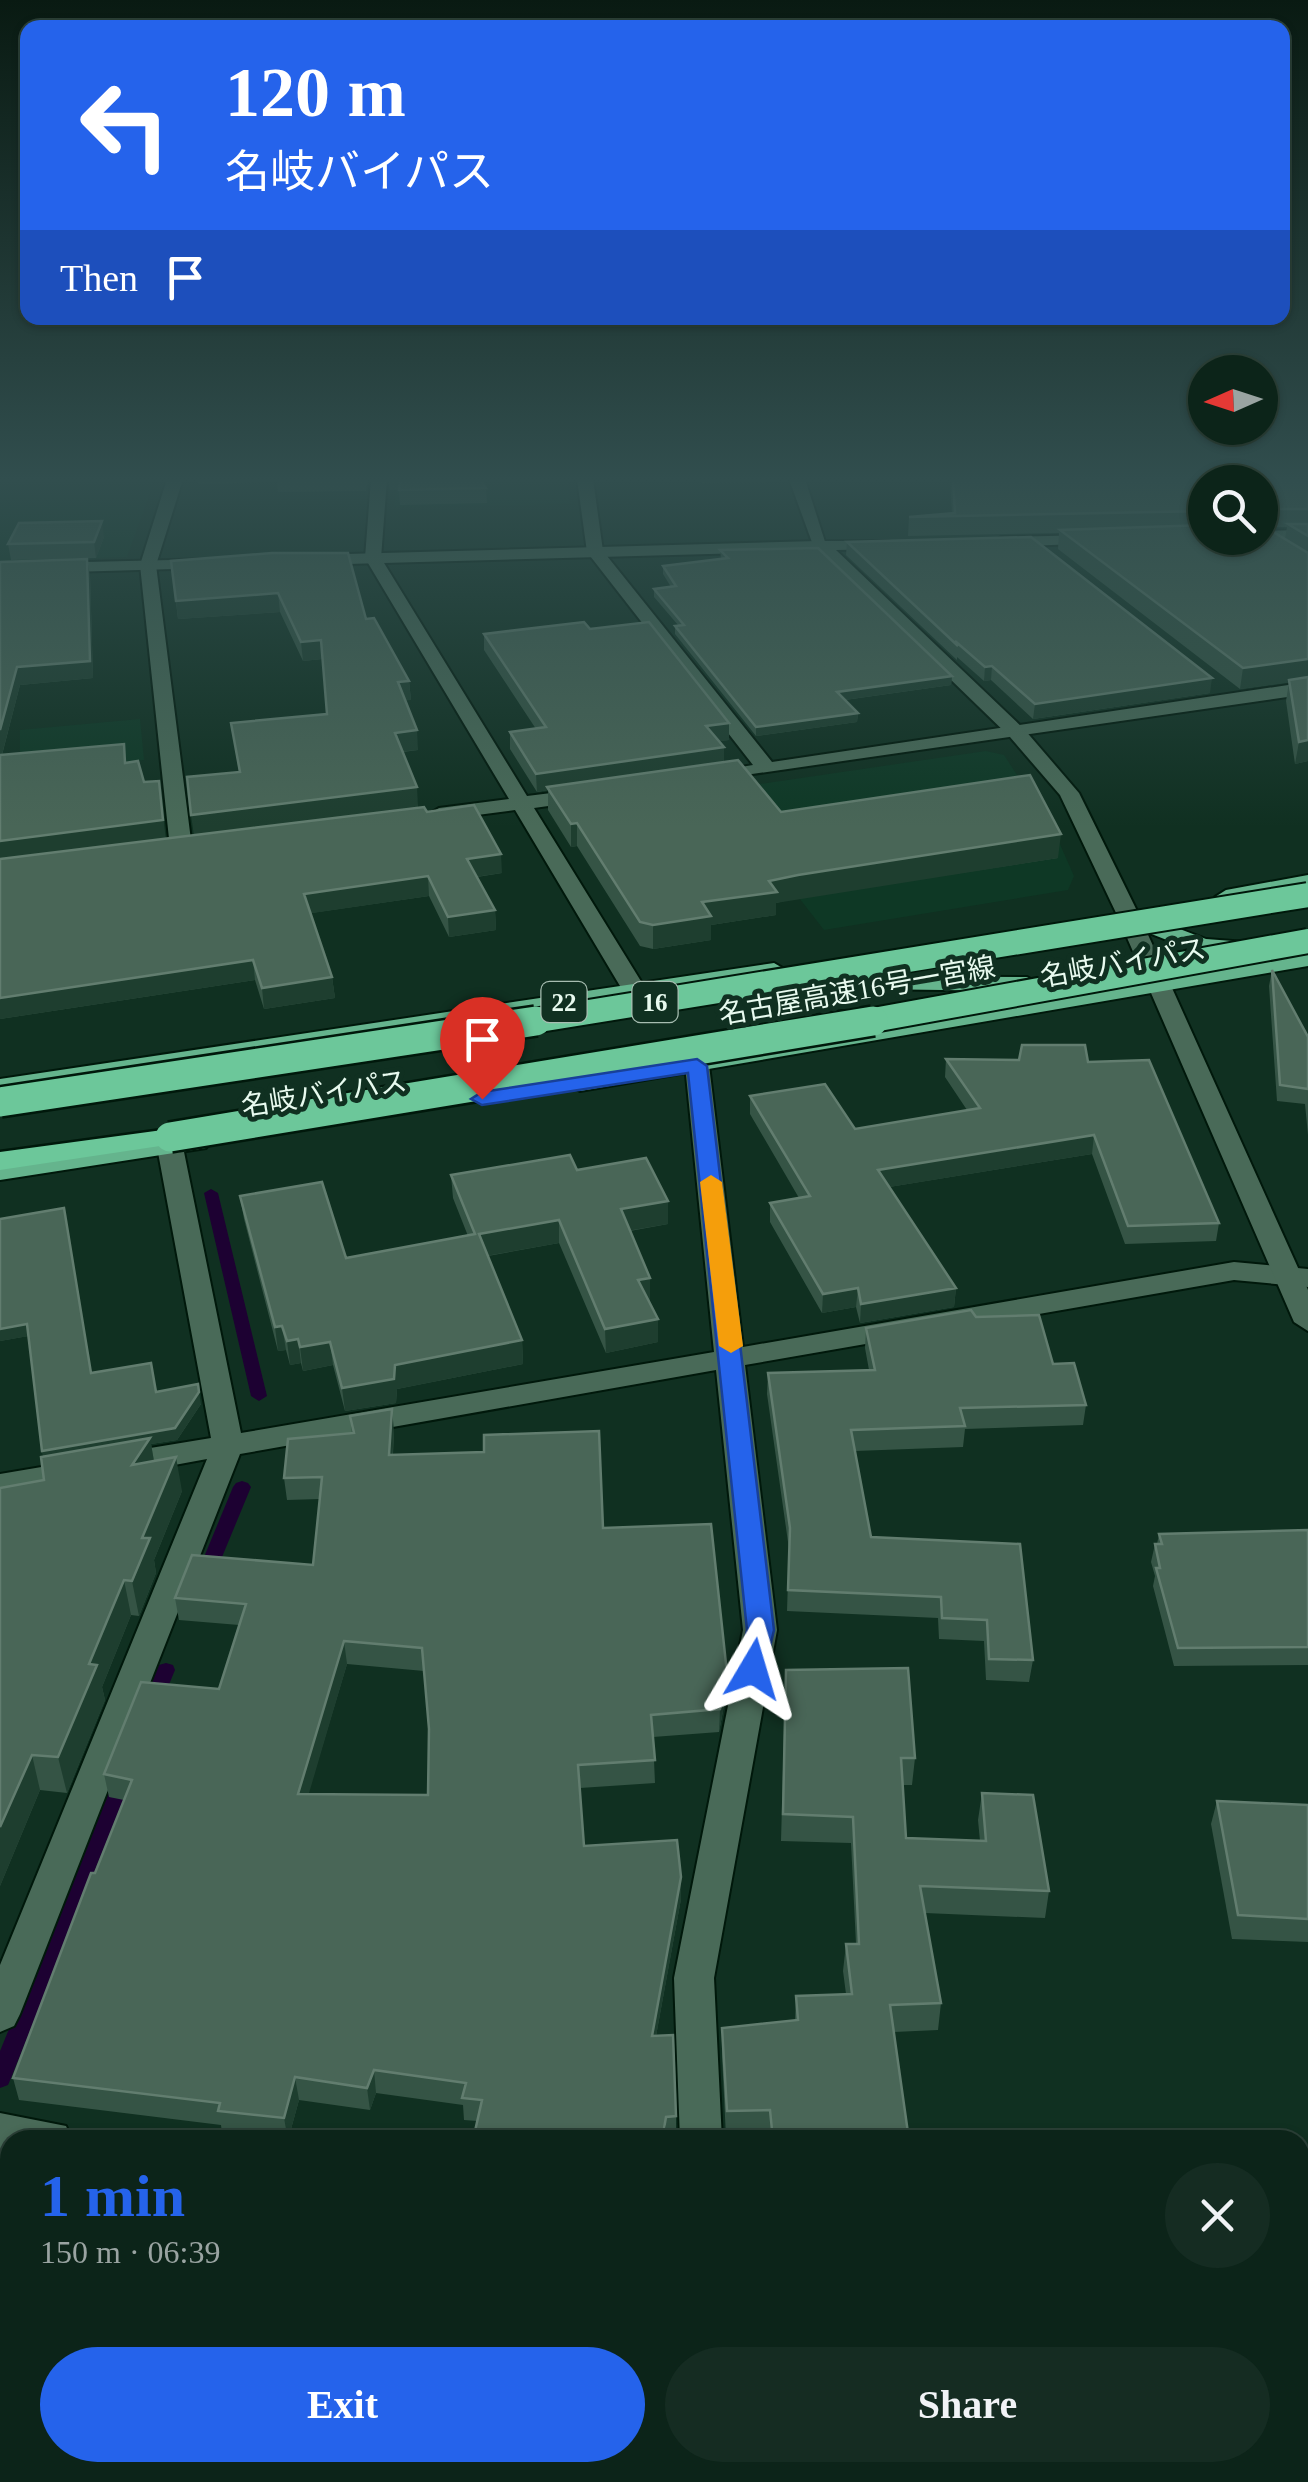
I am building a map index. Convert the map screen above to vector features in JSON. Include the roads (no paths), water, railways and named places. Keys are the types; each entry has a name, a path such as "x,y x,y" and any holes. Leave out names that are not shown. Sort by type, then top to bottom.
{"highway":[{"name":"名岐バイパス","path":"0,1086 1129,916 1308,882"},
{"name":"名古屋高速16号一宮線","path":"0,1102 503,1026 1308,895"},
{"path":"1129,916 1202,945 1308,944"},
{"name":"名古屋高速16号一宮線","path":"0,1161 541,1078 1308,944"},
{"name":"名岐バイパス","path":"0,1172 697,1066 1308,959"},
{"path":"635,991 750,983 982,987 1094,978 1157,987"}],"street":[{"path":"152,595 182,847"},
{"path":"395,595 635,991"},
{"path":"629,595 768,769"},
{"path":"873,595 1017,732 1069,793 1129,916 1157,987 1298,1277 1308,1322"},
{"path":"692,780 1017,732 1228,692 1308,688"},
{"path":"408,818 597,793"},
{"path":"697,1066 733,1358 760,1630 694,1978 702,2130"},
{"path":"0,2014 228,1445 170,1147"},
{"path":"0,1485 1234,1271 1298,1277"}],"waterway":[{"path":"211,1193 259,1396"},
{"path":"206,1574 242,1487"},
{"path":"154,1699 166,1670"},
{"path":"0,2078 121,1781"}]}
